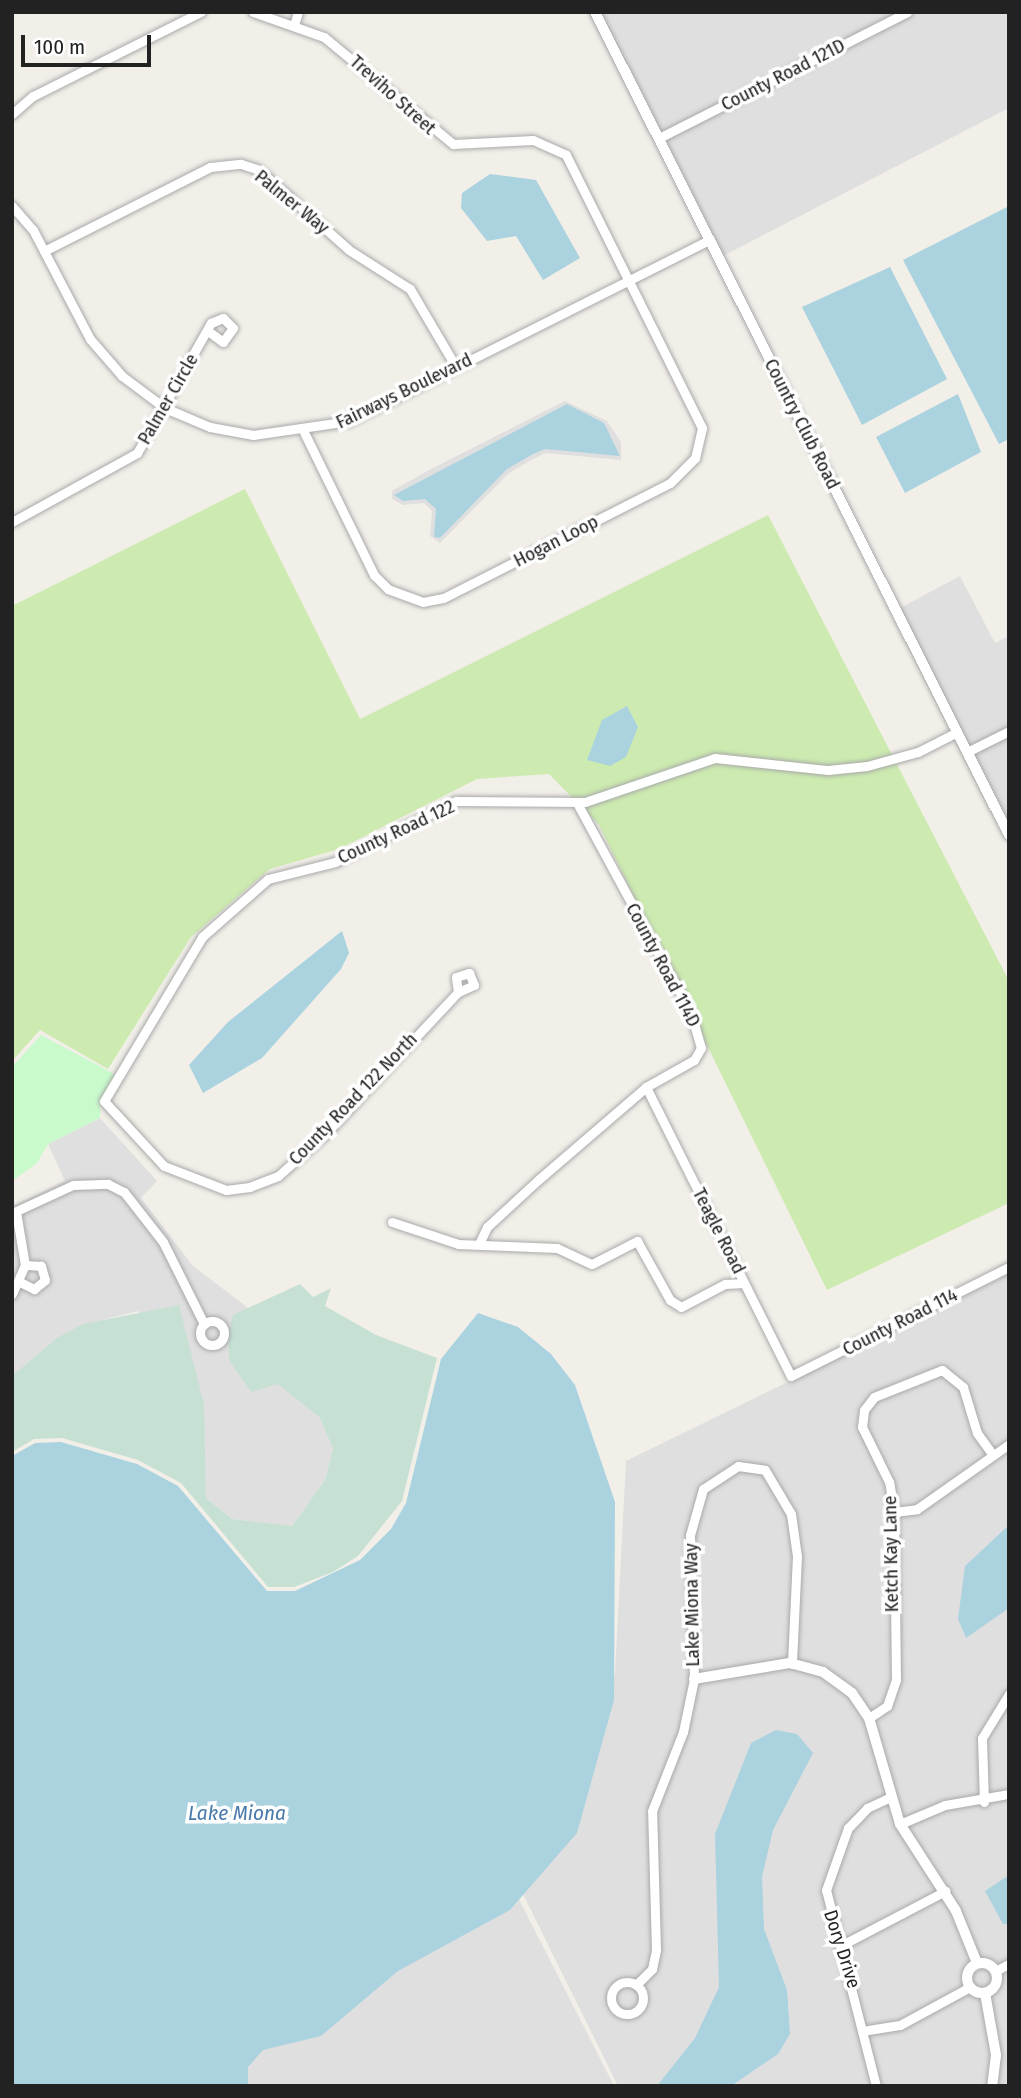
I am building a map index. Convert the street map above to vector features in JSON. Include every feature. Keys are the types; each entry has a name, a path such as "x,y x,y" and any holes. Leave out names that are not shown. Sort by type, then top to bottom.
{"street":[{"path":"12,114 33,96 201,12"},
{"name":"Treviho Street","path":"253,12 294,24 342,50 453,144 533,140 558,149 575,167 631,276"},
{"path":"294,24 298,12"},
{"name":"Country Club Road","path":"595,12 1009,835"},
{"name":"County Road 121D","path":"659,138 907,12"},
{"name":"Palmer Way","path":"44,251 210,167 240,164 259,170 349,250 410,289 456,367"},
{"name":"Fairways Boulevard","path":"12,206 44,251 90,339 122,376 165,408 210,427 253,435 304,432 349,421 631,276 709,240"},
{"name":"Hogan Loop","path":"304,432 374,575 406,599 443,598 670,483 695,458 702,428 698,411 631,276"},
{"name":"Palmer Circle","path":"12,522 118,468 137,453 209,332"},
{"path":"967,752 1009,731"},
{"name":"County Road 122","path":"104,1101 202,937 268,879 335,862 456,801 577,803 715,758 828,770 867,766 911,755 957,732"},
{"name":"County Road 114D","path":"479,1244 487,1227 646,1087 694,1060 700,1034 577,803"},
{"name":"County Road 122 North","path":"104,1101 164,1166 226,1190 250,1187 278,1176 325,1134 458,992"},
{"name":"Teagle Road","path":"646,1087 791,1376"},
{"path":"12,1294 26,1265 14,1213 81,1184 124,1192 163,1242 204,1325"},
{"path":"392,1222 479,1244 549,1247 600,1265 638,1241 670,1300 681,1307 725,1284 744,1283"},
{"path":"20,1282 34,1289 45,1280 41,1266 26,1265"},
{"name":"County Road 114","path":"791,1376 1009,1267"},
{"name":"Ketch Kay Lane","path":"869,1718 887,1706 896,1680 894,1512 889,1482 862,1427 874,1398 925,1372 951,1374 992,1454"},
{"path":"894,1512 917,1509 1009,1444"},
{"name":"Lake Miona Way","path":"638,1983 652,1969 656,1950 652,1811 682,1732 694,1679 688,1562 694,1516 709,1482 747,1465 773,1478 795,1528 792,1664"},
{"path":"694,1679 792,1664 837,1681 869,1718 900,1824 945,1891 977,1963 995,1971"},
{"path":"984,1802 982,1738 1009,1694"},
{"path":"900,1824 945,1805 984,1802 1009,1794"},
{"name":"Dory Drive","path":"876,2086 841,1946 827,1911 830,1868 857,1816 891,1797"},
{"path":"841,1946 945,1891"},
{"path":"970,1987 967,1973 977,1963"},
{"path":"995,1971 1009,1964"},
{"path":"985,1993 995,1984 995,1971"},
{"path":"862,2031 912,2020 970,1987"},
{"path":"970,1987 985,1993"},
{"path":"985,1993 996,2055 992,2086"}],"shaded area":[{"path":"600,12 1009,12 1009,108 723,256"},
{"path":"565,401 607,421 621,442 621,460 546,453 535,458 509,473 440,543 430,536 432,511 424,503 403,505 392,499 392,491 429,470"},
{"path":"960,576 995,643 1009,636 1009,825 900,608"},
{"path":"100,1118 157,1181 141,1198 193,1266 247,1307 278,1383 320,1418 333,1449 325,1480 292,1526 232,1519 206,1498 203,1415 138,1311 79,1326 12,1376 12,1206 65,1181 48,1144"},
{"path":"1009,1274 1009,2086 618,2086 513,1874 606,1721 615,1672 626,1461"},
{"path":"472,1807 614,2086 57,2086"}],"green space":[{"path":"245,489 360,719 768,515 1009,981 1009,1203 827,1290 599,825 549,774 477,779 339,849 270,869 191,937 108,1069 40,1030 12,1061 12,606"},
{"path":"41,1035 116,1075 101,1101 100,1118 48,1144 37,1163 12,1181 12,1067"},
{"path":"300,1284 313,1297 331,1288 325,1306 376,1335 437,1358 402,1501 358,1556 333,1572 294,1587 268,1587 181,1483 138,1460 62,1438 34,1439 12,1452 12,1376 57,1338 83,1324 179,1305 204,1405 206,1498 232,1519 292,1526 325,1480 333,1449 320,1418 278,1384 251,1392 229,1360 228,1336 233,1315"}],"water":[{"path":"490,174 536,180 580,258 543,280 516,236 487,241 461,208 462,193"},
{"path":"1009,206 1009,439 999,444 903,260"},
{"path":"890,267 947,379 862,425 802,307"},
{"path":"958,394 981,452 905,493 876,437"},
{"path":"567,404 604,423 620,456 545,449 533,454 507,469 440,538 434,537 436,509 425,499 403,501 394,495"},
{"path":"627,706 638,727 626,757 610,766 587,760 602,720"},
{"path":"342,931 349,953 341,969 262,1058 203,1093 189,1065 228,1022"},
{"name":"Lake Miona","path":"478,1313 518,1327 551,1354 575,1385 615,1502 614,1700 577,1833 510,1910 398,1971 321,2036 263,2050 248,2067 248,2086 12,2086 12,1456 35,1443 61,1442 137,1464 178,1486 267,1591 295,1591 360,1560 391,1529 406,1503 441,1359"},
{"path":"1009,1525 1009,1608 966,1638 958,1619 965,1566"},
{"path":"776,1730 797,1734 813,1753 773,1830 762,1877 764,1929 787,1990 790,2034 778,2054 731,2086 657,2086 695,2038 719,1987 715,1834 751,1743"},
{"path":"1009,1875 1009,1924 1003,1924 985,1891"}]}
